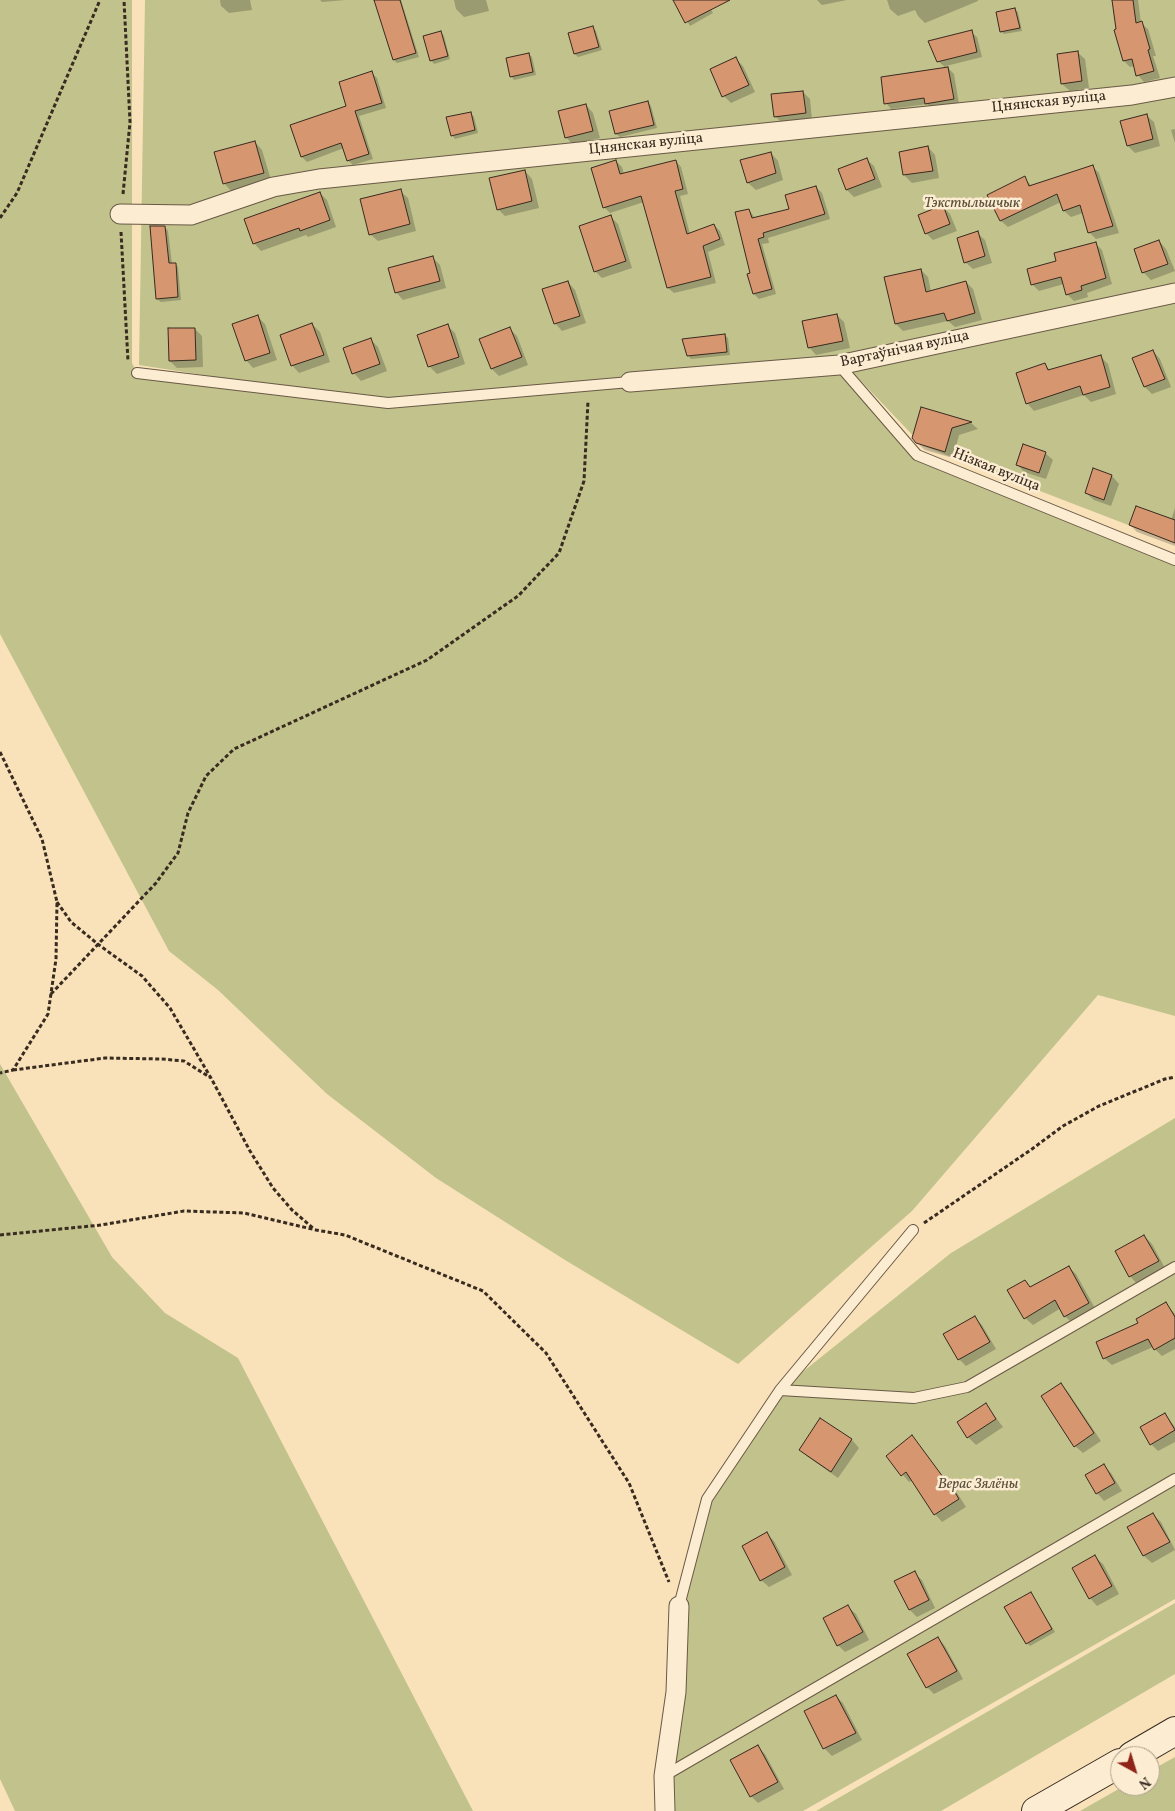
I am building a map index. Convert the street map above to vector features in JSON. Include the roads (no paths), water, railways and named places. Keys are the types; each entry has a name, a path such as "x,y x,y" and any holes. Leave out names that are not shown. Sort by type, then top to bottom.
{"main road":[{"path":"1149,1746 1175,1731"},
{"path":"1036,1811 1110,1769"}],"street":[{"name":"Цнянская вуліца","path":"120,214 191,215 273,187 319,180 1122,96 1175,87"},
{"name":"Вартаўнічая вуліца","path":"630,382 839,365 1175,293"},
{"path":"665,1811 664,1776 676,1692 679,1606"}],"lane":[{"name":"Нізкая вуліца","path":"839,365 917,455 1175,560"},
{"path":"137,373 388,403 630,382"},
{"path":"679,1606 708,1499 780,1390 914,1230"},
{"path":"780,1390 914,1398 967,1387 1175,1267"},
{"path":"664,1776 1175,1479"}],"park label":[{"name":"Тэкстыльшчык","path":"972,204"},
{"name":"Верас Зялёны","path":"978,1485"}]}
